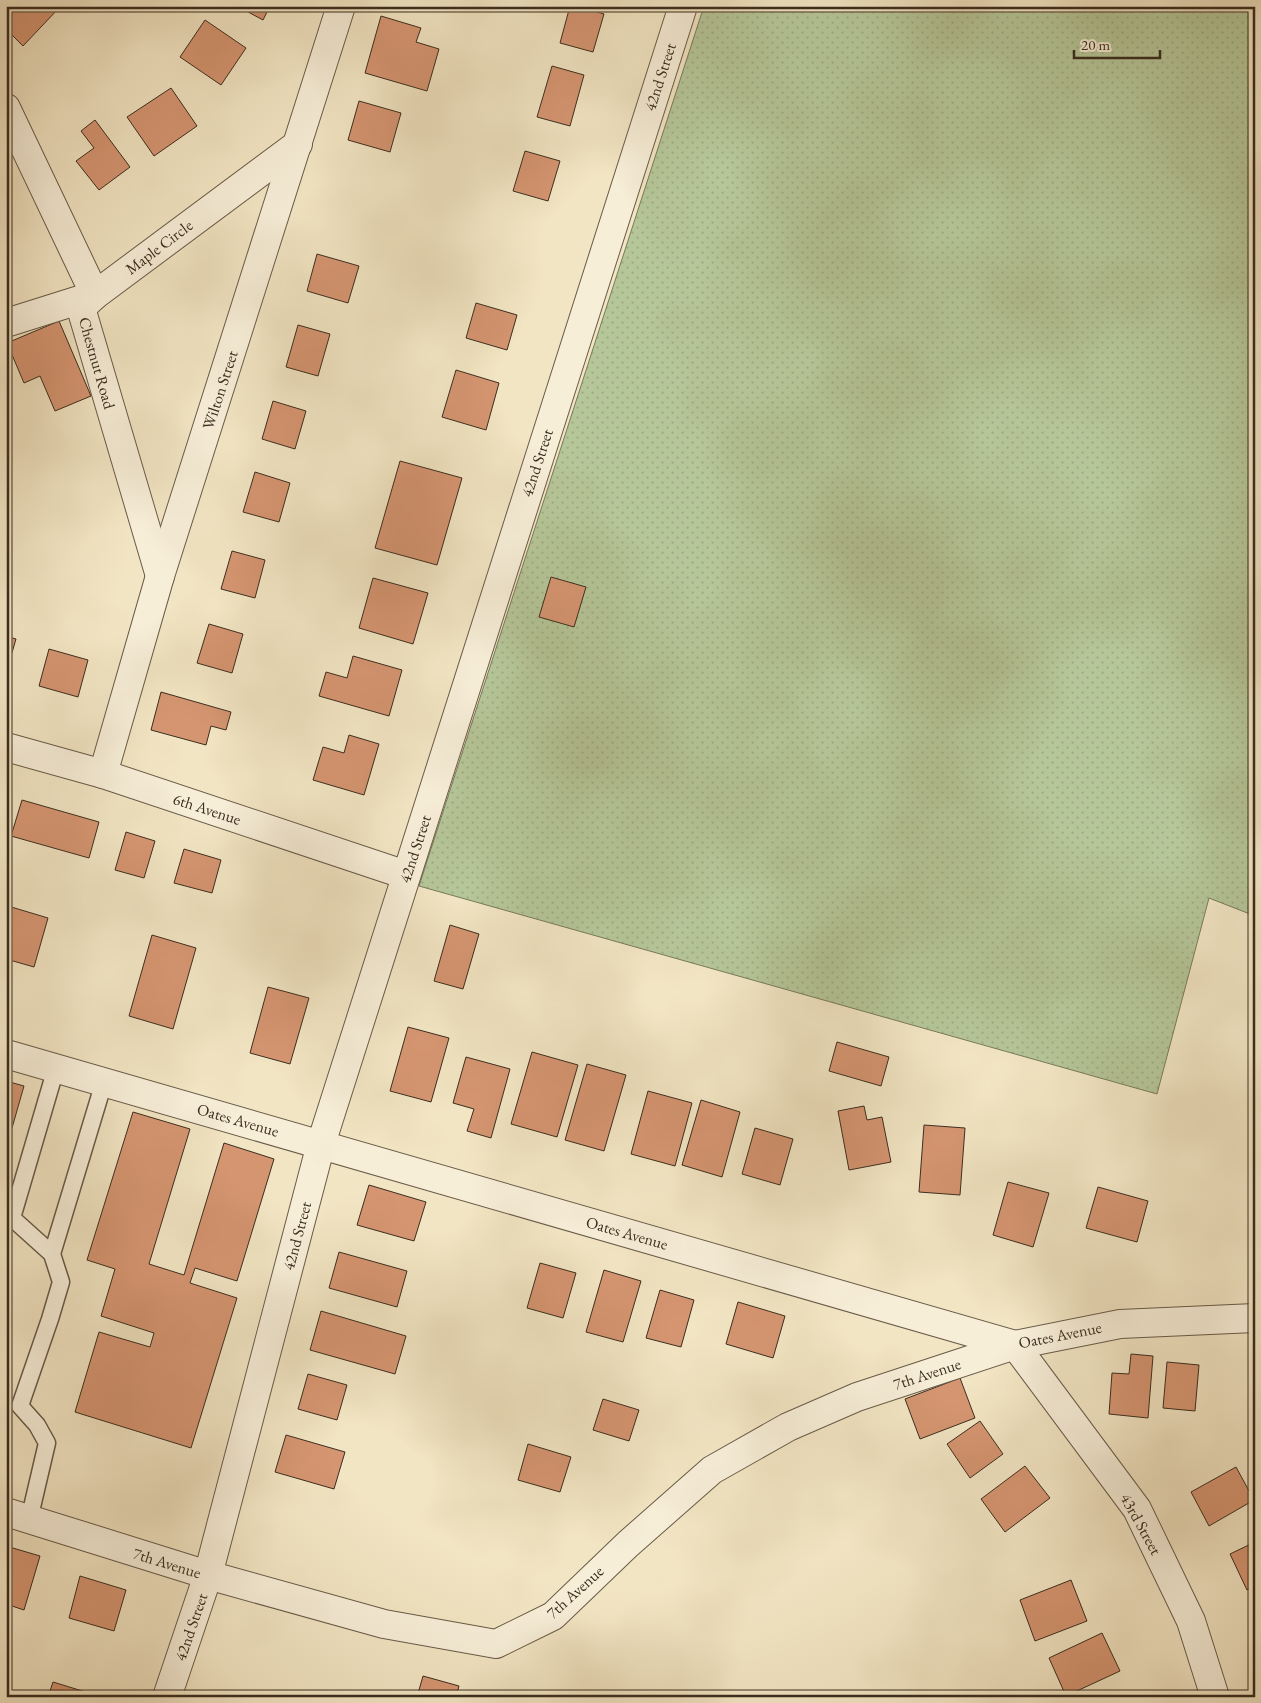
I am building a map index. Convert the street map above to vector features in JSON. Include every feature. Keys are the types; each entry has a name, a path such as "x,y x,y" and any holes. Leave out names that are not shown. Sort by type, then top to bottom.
{"street":[{"name":"Wilton Street","path":"103,774 160,576 341,6"},
{"name":"42nd Street","path":"167,1697 208,1575 321,1144 683,6"},
{"name":"Chestnut Road","path":"6,108 95,294 81,308 160,576"},
{"name":"Maple Circle","path":"6,323 95,294 298,144"},
{"name":"6th Avenue","path":"6,747 103,774 406,876"},
{"name":"Oates Avenue","path":"6,1054 1015,1345 1120,1324 1255,1318"},
{"name":"7th Avenue","path":"18,1516 208,1575 384,1624 496,1644 553,1616 628,1544 720,1465 788,1427 857,1397 1015,1345"},
{"name":"43rd Street","path":"1015,1345 1137,1509 1190,1621 1215,1697"}],"lane":[{"path":"18,1516 47,1443 37,1425 20,1406 61,1282 52,1254 12,1218 56,1068"},
{"path":"52,1254 104,1082"}],"green space":[{"path":"704,6 1255,6 1255,916 1209,898 1157,1094 419,886"}],"building":[{"path":"6,6 56,6 58,9 23,46 6,29"},
{"path":"237,6 270,6 263,20"},
{"path":"570,6 578,6 604,14 593,52 560,43"},
{"path":"381,16 421,28 416,42 439,49 427,91 365,73"},
{"path":"205,20 246,48 221,85 180,57"},
{"path":"552,66 584,75 570,126 537,117"},
{"path":"171,88 197,126 154,156 127,117"},
{"path":"359,101 401,113 390,152 348,140"},
{"path":"95,120 130,167 99,190 76,161 94,148 81,131"},
{"path":"525,151 560,161 548,201 513,191"},
{"path":"317,254 359,266 348,303 307,291"},
{"path":"476,303 517,315 507,350 466,338"},
{"path":"59,321 91,396 55,411 40,376 24,383 7,343"},
{"path":"298,325 330,334 318,376 286,367"},
{"path":"456,370 499,383 486,430 442,417"},
{"path":"273,401 306,411 295,449 262,439"},
{"path":"400,461 462,478 437,565 375,548"},
{"path":"255,472 290,483 279,522 243,512"},
{"path":"232,551 265,560 255,598 221,589"},
{"path":"551,577 586,587 574,627 539,617"},
{"path":"373,578 428,593 413,644 359,628"},
{"path":"209,624 243,634 232,673 197,663"},
{"path":"6,636 16,639 6,673"},
{"path":"49,649 88,660 78,697 39,686"},
{"path":"353,656 402,670 389,716 319,696 326,672 347,678"},
{"path":"161,692 231,712 226,730 211,726 206,745 151,730"},
{"path":"349,735 379,744 364,795 313,780 323,747 344,753"},
{"path":"22,800 99,822 89,858 11,836"},
{"path":"126,832 155,841 144,878 115,870"},
{"path":"184,849 221,860 212,893 174,883"},
{"path":"8,906 48,918 34,967 6,959 6,913"},
{"path":"450,925 479,934 463,989 434,981"},
{"path":"152,935 196,948 173,1029 129,1016"},
{"path":"268,987 309,998 290,1064 250,1053"},
{"path":"408,1027 449,1038 431,1102 390,1091"},
{"path":"837,1042 889,1057 881,1086 829,1071"},
{"path":"532,1052 578,1065 557,1137 511,1124"},
{"path":"466,1057 510,1069 491,1138 467,1131 474,1109 453,1103"},
{"path":"587,1064 626,1075 604,1151 565,1140"},
{"path":"6,1081 24,1086 6,1149"},
{"path":"648,1091 692,1103 675,1166 631,1154"},
{"path":"701,1100 740,1112 722,1177 682,1165"},
{"path":"864,1106 867,1120 882,1117 891,1162 849,1170 838,1111"},
{"path":"133,1112 190,1129 149,1264 184,1275 224,1143 274,1159 237,1281 195,1268 190,1283 237,1298 191,1448 75,1412 99,1332 150,1347 154,1333 101,1316 115,1269 87,1260"},
{"path":"924,1125 965,1128 960,1195 919,1192"},
{"path":"755,1128 793,1139 780,1185 742,1174"},
{"path":"1008,1182 1049,1193 1033,1247 993,1235"},
{"path":"369,1185 426,1202 414,1241 357,1225"},
{"path":"1098,1187 1148,1201 1137,1242 1086,1228"},
{"path":"339,1252 407,1271 397,1307 329,1288"},
{"path":"540,1263 576,1273 563,1318 527,1308"},
{"path":"604,1270 641,1281 623,1342 586,1332"},
{"path":"660,1290 694,1300 681,1347 646,1338"},
{"path":"738,1302 785,1316 773,1358 726,1344"},
{"path":"321,1311 406,1336 395,1374 310,1350"},
{"path":"1131,1354 1153,1356 1148,1418 1109,1414 1112,1373 1129,1374"},
{"path":"1167,1362 1199,1365 1195,1411 1163,1408"},
{"path":"308,1374 347,1385 337,1420 298,1409"},
{"path":"1255,1377 1255,1412 1254,1412"},
{"path":"960,1378 975,1418 920,1439 905,1399"},
{"path":"603,1399 639,1410 629,1441 593,1430"},
{"path":"980,1421 1003,1454 970,1478 947,1444"},
{"path":"286,1435 345,1452 334,1489 275,1472"},
{"path":"528,1444 571,1457 560,1492 518,1480"},
{"path":"1025,1466 1050,1498 1005,1532 981,1499"},
{"path":"1236,1467 1254,1500 1209,1526 1191,1492"},
{"path":"1255,1542 1255,1586 1247,1590 1230,1554"},
{"path":"6,1546 40,1556 24,1610 6,1604"},
{"path":"80,1576 126,1590 114,1631 69,1618"},
{"path":"1071,1580 1087,1621 1035,1641 1020,1600"},
{"path":"1102,1633 1120,1671 1066,1696 1049,1658"},
{"path":"423,1676 459,1686 456,1697 417,1697"},
{"path":"53,1682 102,1697 48,1697"}]}
